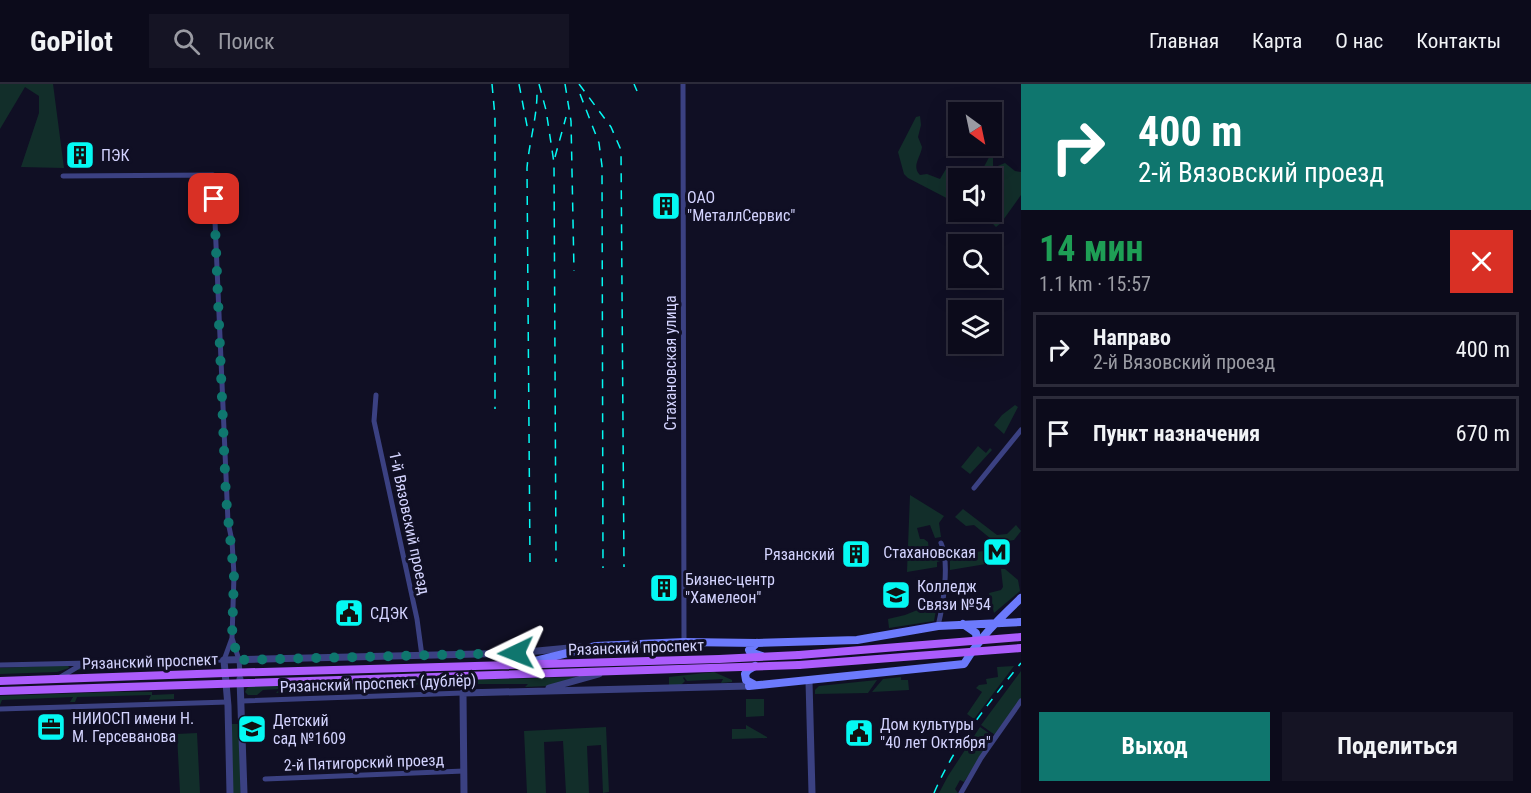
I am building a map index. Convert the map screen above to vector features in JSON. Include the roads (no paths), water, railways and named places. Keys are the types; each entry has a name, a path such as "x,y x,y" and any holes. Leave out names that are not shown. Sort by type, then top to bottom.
{"main road":[{"path":"757,666 745,674 746,680 753,686 964,664 993,624 1021,598"},
{"name":"Рязанский проспект (дублёр)","path":"596,646 684,642 757,643 857,640 938,626 1021,622"},
{"path":"963,624 975,631 977,644"},
{"name":"Рязанский проспект","path":"0,691 226,683 240,677 521,665 766,658 1021,637"},
{"path":"729,641 766,658"},
{"path":"750,652 749,647 757,643"},
{"path":"521,665 596,646"},
{"name":"Рязанский проспект","path":"0,681 225,673 240,677 608,672 799,665 1021,648"}],"street":[{"name":"Стахановская улица","path":"683,84 684,642"},
{"path":"63,176 213,175 226,498 234,575 232,638 224,660 228,702 230,793"},
{"name":"1-й Вязовский проезд","path":"376,394 374,421 417,619 422,656"},
{"path":"974,488 1021,430"},
{"path":"938,626 945,563 941,543"},
{"path":"232,638 239,660 244,793"},
{"name":"Рязанский проспект (дублёр)","path":"0,665 422,656 516,653 596,646"},
{"path":"56,679 86,662"},
{"path":"535,691 558,687 608,672"},
{"path":"809,681 812,793"},
{"name":"Рязанский проспект (дублёр)","path":"0,709 463,693 753,686"},
{"path":"463,693 464,793"},
{"path":"961,793 981,758 1021,701"},
{"path":"228,721 242,721"},
{"name":"2-й Пятигорский проезд","path":"265,780 464,771"}],"railway":[{"path":"492,84 495,117 495,409"},
{"path":"519,84 528,131"},
{"path":"539,84 546,110 554,163 556,562"},
{"path":"565,84 571,121 574,271"},
{"path":"579,84 611,127 621,150 624,567"},
{"path":"634,84 637,91"},
{"path":"530,562 527,168 537,93"},
{"path":"580,94 599,143 602,166 603,568"},
{"path":"555,157 566,117"},
{"path":"934,793 962,741 1021,663"}],"place":[{"name":"ПЭК","path":"80,155"},
{"name":"ОАО \"МеталлСервис\"","path":"666,206"},
{"name":"Стахановская","path":"997,552"},
{"name":"Рязанский","path":"856,554"},
{"name":"Бизнес-центр \"Хамелеон\"","path":"664,588"},
{"name":"Колледж Связи №54","path":"896,595"},
{"name":"СДЭК","path":"349,613"},
{"name":"НИИОСП имени Н. М. Герсеванова","path":"51,727"},
{"name":"Детский сад №1609","path":"252,729"},
{"name":"Дом культуры \"40 лет Октября\"","path":"859,733"}]}
